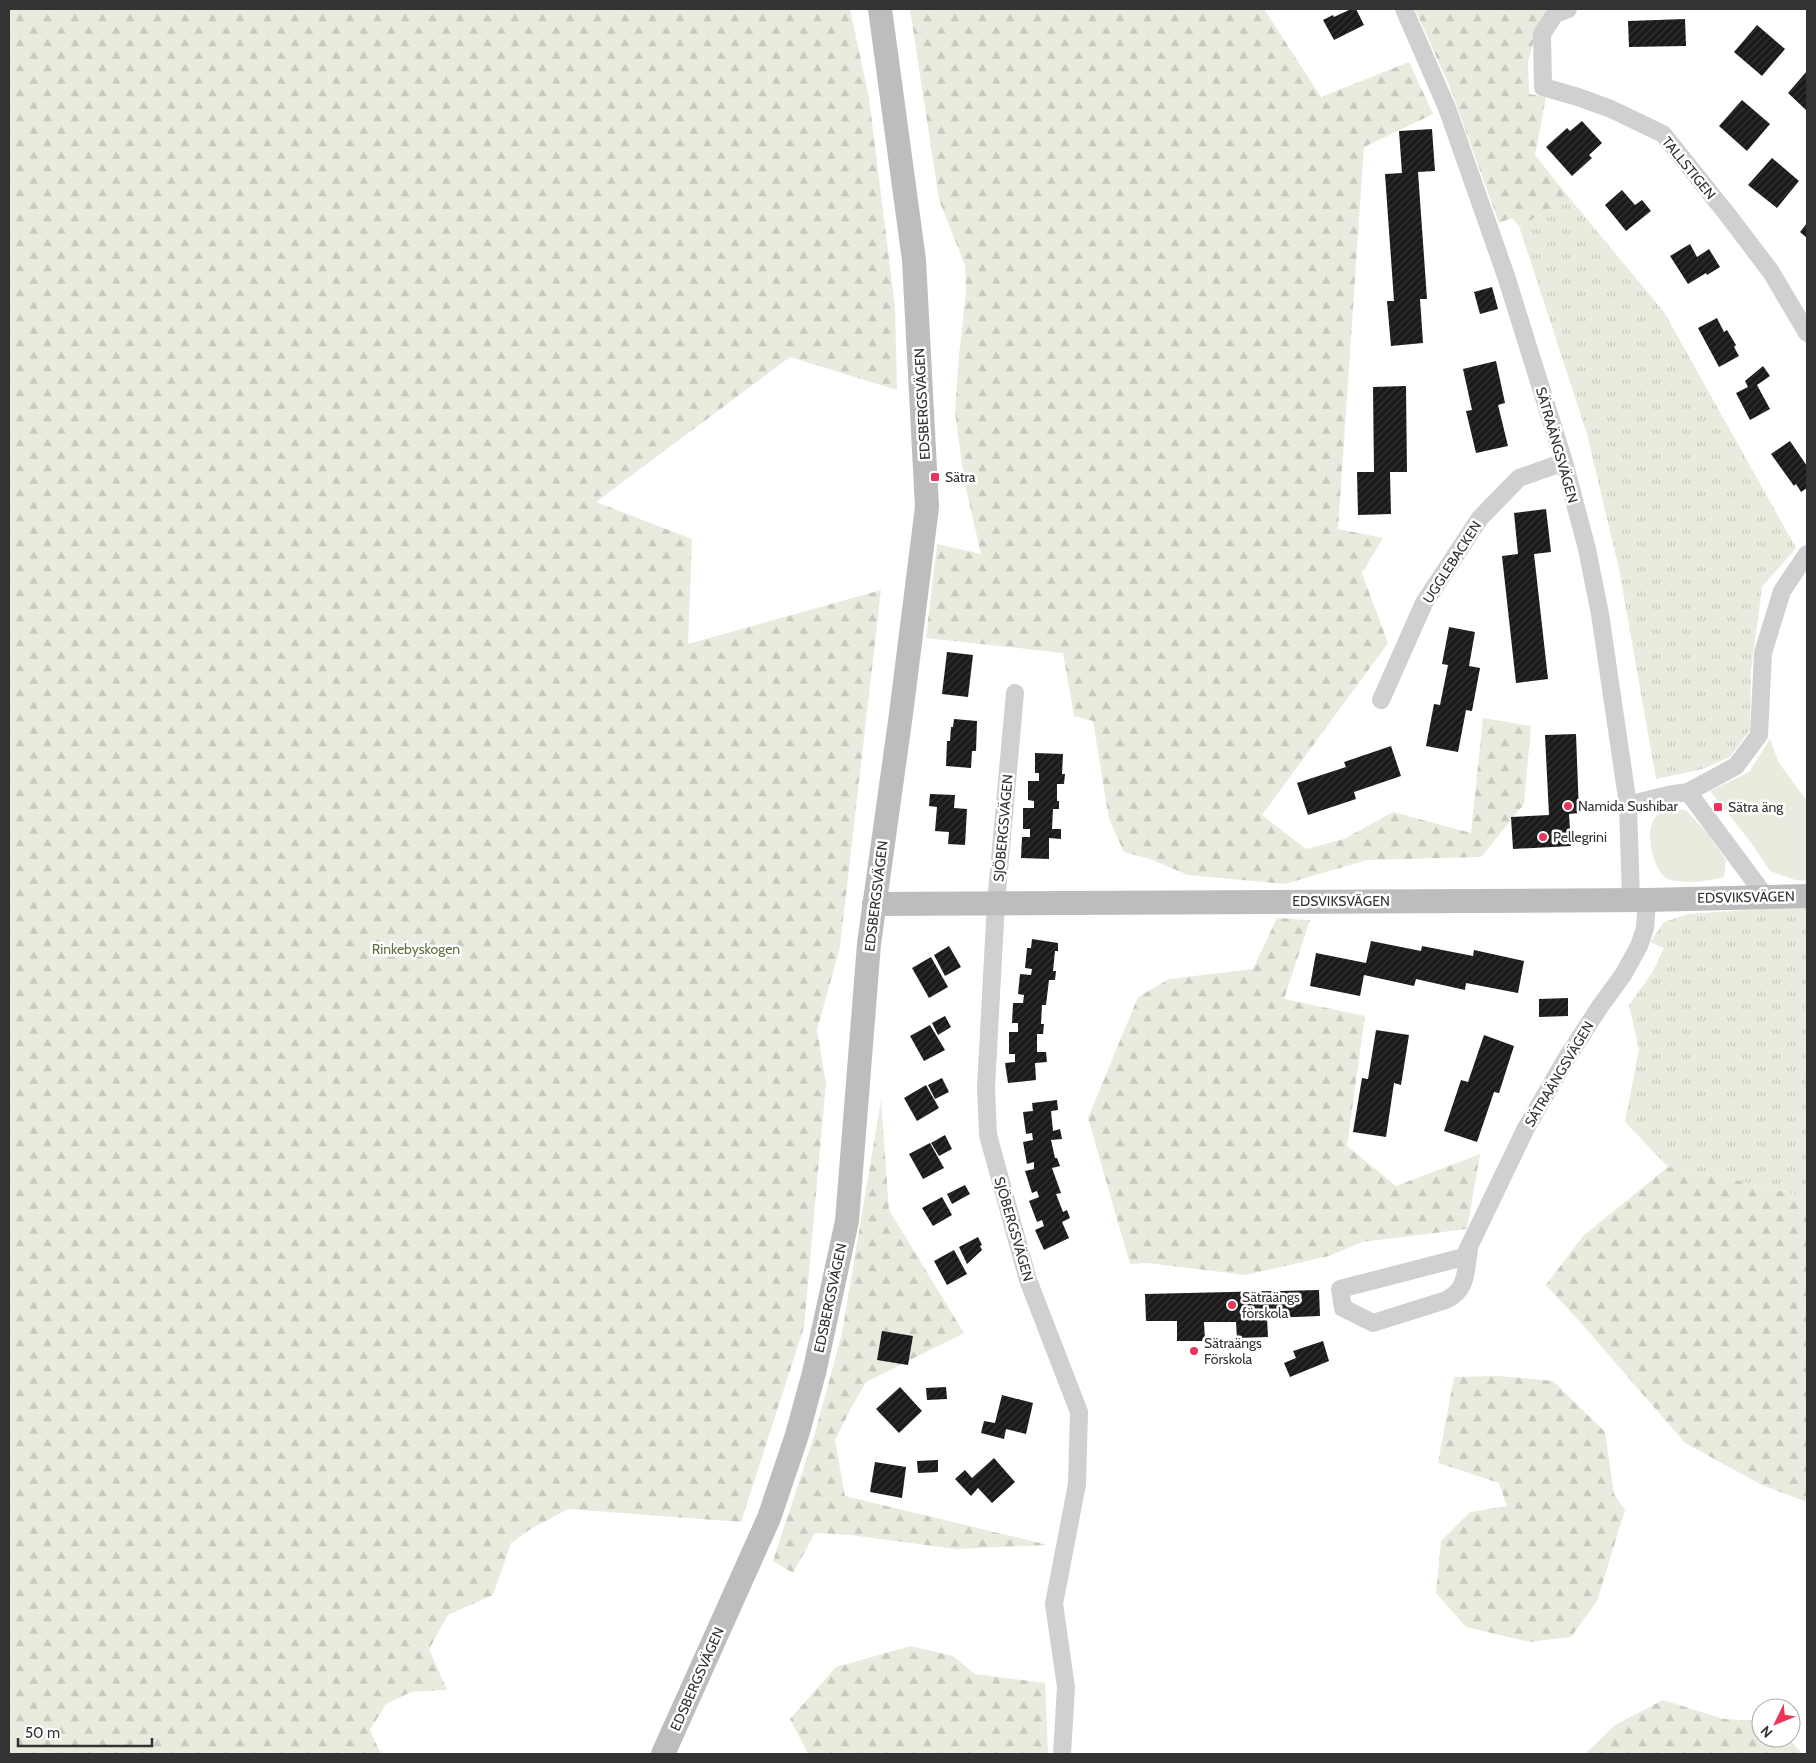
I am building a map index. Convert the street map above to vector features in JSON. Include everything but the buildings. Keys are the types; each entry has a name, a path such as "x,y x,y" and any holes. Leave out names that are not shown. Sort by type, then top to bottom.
{"main road":[{"name":"EDSBERGSVÄGEN","path":"663,1754 769,1518 797,1435 814,1373 847,1221 874,904 901,714 927,507 914,260 880,9"},
{"name":"EDSVIKSVÄGEN","path":"874,904 1639,900 1807,896"}],"street":[{"name":"SÄTRAÄNGSVÄGEN","path":"1404,9 1447,108 1506,276 1564,462 1587,549 1600,614 1628,805 1639,900 1645,928 1639,946 1623,975 1566,1059 1526,1128 1464,1257 1340,1289 1343,1308 1373,1323 1446,1300 1456,1295 1462,1288 1469,1250"},
{"name":"TALLSTIGEN","path":"1568,9 1555,14 1542,34 1543,87 1611,109 1662,134 1771,272 1807,333"},
{"name":"UGGLEBACKEN","path":"1381,700 1424,603 1480,518 1519,478 1564,462"},
{"path":"1628,805 1688,792 1736,766 1759,735 1763,653 1782,590 1807,554"},
{"name":"SJÖBERGSVÄGEN","path":"1015,693 996,903 986,1087 988,1135 1028,1280 1079,1412 1077,1484 1054,1604 1066,1687 1062,1754"},
{"path":"1688,792 1766,898"}],"green space":[{"name":"Rinkebyskogen","path":"9,9 850,9 869,98 895,307 897,390 790,357 596,502 692,539 688,644 881,590 840,947 817,1030 826,1083 804,1327 741,1522 568,1509 529,1530 511,1543 493,1595 448,1615 429,1649 447,1690 411,1692 386,1704 370,1730 379,1750 384,1754 9,1754"},
{"path":"910,9 1264,9 1321,97 1409,62 1433,114 1364,147 1338,529 1383,538 1362,573 1388,643 1262,815 1306,849 1344,839 1393,812 1471,833 1483,718 1531,726 1524,804 1481,857 1367,860 1285,884 1188,875 1150,859 1124,852 1109,819 1093,721 1074,716 1063,653 926,638 937,544 981,554 965,484 955,413 966,292 965,265 939,200"},
{"path":"1415,9 1547,9 1536,32 1528,63 1529,94 1546,97 1535,155 1571,200 1519,226 1512,218 1499,223 1451,90"},
{"path":"1571,200 1664,312 1796,548 1762,587 1751,671 1750,730 1730,757 1703,769 1656,779 1619,569 1587,434 1519,226"},
{"path":"1770,739 1779,763 1807,801 1807,881 1795,880 1770,871 1752,844 1710,791 1749,772"},
{"path":"1670,809 1686,810 1708,834 1726,860 1724,877 1686,882 1671,880 1661,873 1651,849 1652,822 1656,816"},
{"path":"1807,906 1807,1197 1736,1180 1668,1167 1625,1122 1639,1049 1629,1005 1652,973 1664,948 1650,942 1664,922 1688,914"},
{"path":"1277,918 1310,920 1284,999 1365,1016 1347,1146 1396,1186 1480,1154 1467,1229 1362,1242 1329,1256 1246,1275 1147,1263 1130,1264 1088,1118 1138,997 1169,979 1253,969"},
{"path":"881,1100 889,1210 964,1333 866,1382 835,1440 845,1496 1048,1545 956,1549 850,1535 815,1533 793,1573 773,1561 815,1433 842,1333"},
{"path":"1668,1167 1736,1180 1807,1197 1807,1502 1762,1485 1685,1443 1546,1285 1583,1236"},
{"path":"1498,1376 1553,1381 1605,1432 1614,1494 1625,1510 1597,1601 1571,1637 1529,1642 1466,1627 1436,1593 1441,1541 1470,1512 1507,1506 1499,1483 1438,1463 1454,1377"},
{"path":"911,1646 953,1656 975,1674 1045,1683 1048,1754 808,1754 790,1719 836,1667"},
{"path":"1663,1700 1724,1719 1751,1720 1751,1748 1797,1748 1803,1754 1585,1754 1615,1725"}],"place":[{"name":"Sätra","path":"935,477"},
{"name":"Namida Sushibar","path":"1568,806"},
{"name":"Sätra äng","path":"1718,807"},
{"name":"Pellegrini","path":"1543,837"},
{"name":"Sätraängs förskola","path":"1232,1305"},
{"name":"Sätraängs Förskola","path":"1194,1351"}]}
